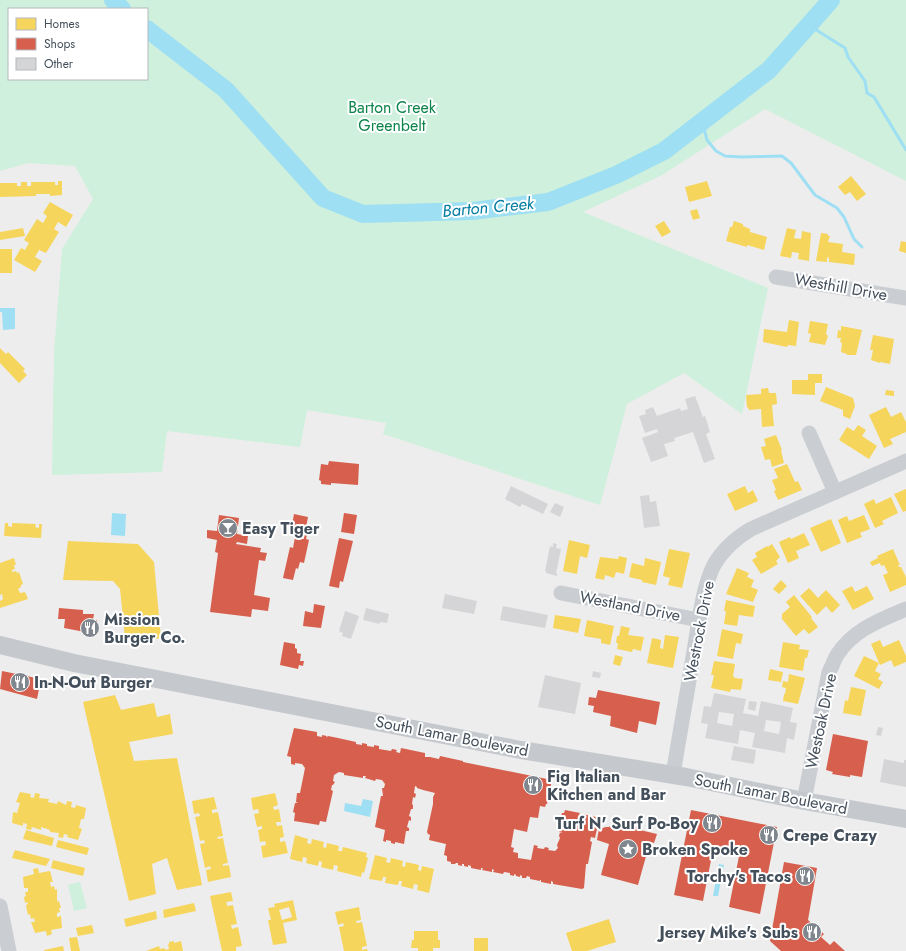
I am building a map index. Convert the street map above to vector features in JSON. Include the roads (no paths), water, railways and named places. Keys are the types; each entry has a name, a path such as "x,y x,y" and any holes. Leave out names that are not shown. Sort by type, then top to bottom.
{"main road":[{"name":"South Lamar Boulevard","path":"0,645 74,663 513,748 673,774 804,801 906,819"}],"street":[{"name":"Westhill Drive","path":"776,276 906,298"},
{"path":"808,433 835,492"},
{"name":"Westrock Drive","path":"673,774 699,620 708,578 714,565 724,551 737,538 751,529 906,461"},
{"name":"Westland Drive","path":"561,593 699,620"},
{"name":"Westoak Drive","path":"804,801 829,672 837,655 847,642 860,631 906,609"},
{"path":"0,906 9,951"}],"water":[{"path":"0,308 15,308 15,329 3,330 2,312 0,312"},
{"path":"112,513 126,514 125,536 111,535"},
{"path":"363,799 373,801 370,817 344,811 345,803 361,806"},
{"path":"719,864 724,865 718,896 713,896"}],"waterway":[{"name":"Barton Creek","path":"113,0 121,8"},
{"name":"Barton Creek","path":"148,30 226,90 323,198 363,214 472,211 548,202 616,175 664,151 769,70 831,0"},
{"path":"810,26 845,48 848,57 865,81 867,93 874,97 906,150"},
{"path":"702,121 707,140 716,151 725,156 782,156 791,163 815,195 837,208 844,217 854,239 862,247"}],"place":[{"name":"Easy Tiger","path":"228,528"},
{"name":"Mission Burger Co.","path":"90,628"},
{"name":"In-N-Out Burger","path":"20,682"},
{"name":"Fig Italian Kitchen and Bar","path":"533,785"},
{"name":"Turf N' Surf Po-Boy","path":"712,823"},
{"name":"Crepe Crazy","path":"769,835"},
{"name":"Broken Spoke","path":"628,849"},
{"name":"Torchy's Tacos","path":"805,876"},
{"name":"Jersey Mike's Subs","path":"812,932"}],"park label":[{"name":"Barton Creek Greenbelt","path":"392,116"}]}
